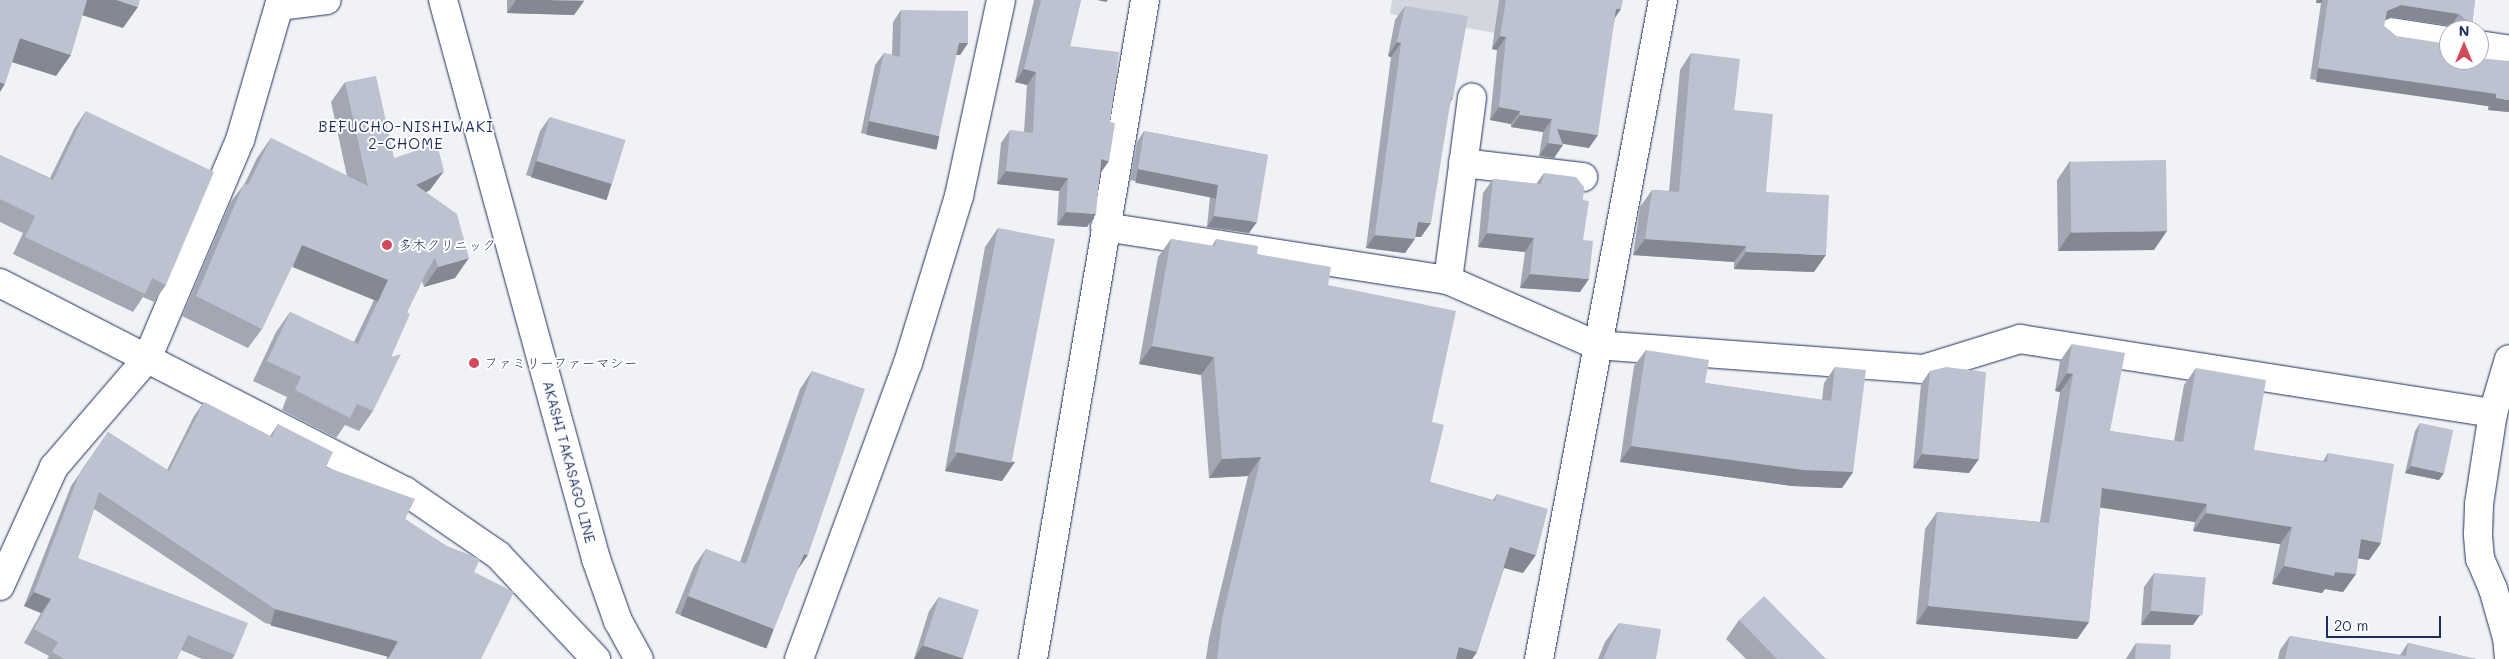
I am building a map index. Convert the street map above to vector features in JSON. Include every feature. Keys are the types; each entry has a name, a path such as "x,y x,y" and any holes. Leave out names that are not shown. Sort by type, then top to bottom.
{"street":[{"path":"0,586 54,467 147,359 240,140 279,6 327,0"},
{"name":"AKASHI TAKASAGO LINE","path":"443,0 596,559 618,621 639,659"},
{"path":"799,659 908,362 953,215 1001,0"},
{"path":"1033,659 1145,0"},
{"path":"1539,659 1596,345 1663,0"},
{"path":"2391,32 2439,39"},
{"path":"2489,47 2509,50"},
{"path":"1448,280 1472,98"},
{"path":"1463,163 1583,177"},
{"path":"1105,227 1448,280 1596,345 1923,369 2020,339 2493,414"},
{"path":"0,283 405,491 498,555 596,659"},
{"path":"2509,360 2493,414 2478,504 2480,559 2501,590 2509,659"}],"shaded area":[{"path":"1392,0 1499,0 1495,33 1390,14"}],"building":[{"path":"0,0 87,0 71,55 20,38 5,84 0,82"},
{"path":"117,0 140,0 138,7"},
{"path":"547,0 584,0 584,1"},
{"path":"1041,0 1081,0 1070,46 1119,52 1110,122 1115,123 1109,161 1101,159 1096,214 1066,212 1068,178 1006,171 1010,130 1033,133 1036,72 1024,69"},
{"path":"1506,0 1623,0 1621,9 1616,9 1598,135 1557,129 1563,145 1548,143 1552,119 1520,115 1520,111 1499,107 1506,37 1500,36"},
{"path":"2328,0 2475,0 2473,20 2466,20 2459,14 2401,5 2387,11 2384,26 2396,36 2439,42 2439,70 2489,70 2489,59 2509,61 2509,100 2496,98 2496,94 2318,68"},
{"path":"1405,6 1468,16 1453,98 1451,98 1431,223 1418,222 1415,239 1375,235 1401,43 1397,42"},
{"path":"901,10 968,11 968,43 959,43 939,136 869,121 884,53 900,57"},
{"path":"1691,53 1740,59 1734,110 1773,114 1766,192 1829,195 1826,255 1746,252 1746,246 1645,239 1652,190 1679,192"},
{"path":"376,76 394,158 437,144 444,171 416,185 457,214 469,258 438,267 435,258 407,312 410,314 391,357 401,354 373,411 357,404 350,418 295,390 301,377 267,361 290,312 358,344 388,280 302,245 262,329 196,296 244,183 248,185 271,138 368,186 345,82"},
{"path":"86,111 214,172 166,285 152,278 145,294 25,237 35,216 0,199 0,155 53,180"},
{"path":"550,117 626,140 612,184 537,161"},
{"path":"1144,131 1268,155 1257,222 1214,216 1218,185 1138,169"},
{"path":"2166,160 2167,231 2071,233 2070,162"},
{"path":"1544,173 1576,177 1584,187 1583,200 1589,201 1583,240 1593,241 1589,279 1530,274 1534,238 1487,233 1493,179 1541,184"},
{"path":"998,228 1055,239 1011,463 954,452"},
{"path":"1171,239 1215,246 1216,239 1258,246 1257,254 1331,267 1328,285 1456,311 1432,422 1444,425 1430,482 1495,501 1497,494 1548,509 1536,555 1510,547 1477,652 1459,647 1456,659 1217,659 1222,619 1261,457 1222,459 1214,357 1152,346"},
{"path":"2072,344 2125,353 2110,431 2183,442 2196,368 2266,380 2254,450 2327,462 2328,453 2394,464 2381,543 2361,539 2356,574 2335,572 2334,576 2284,566 2292,527 2206,513 2207,504 2102,488 2089,622 1928,606 1937,512 2049,523 2073,374 2067,373"},
{"path":"1646,350 1709,360 1705,383 1831,401 1835,367 1866,370 1853,472 1803,470 1631,446"},
{"path":"1946,367 1986,372 1979,459 1922,454 1930,371"},
{"path":"812,371 865,389 808,555 804,554 774,629 688,596 706,549 746,564"},
{"path":"204,402 272,437 278,424 333,452 326,467 415,499 405,519 447,546 480,559 474,572 514,592 481,659 388,659 398,641 275,609 99,492 78,558 248,623 235,655 188,635 177,659 64,659 52,652 58,642 34,629 51,599 34,592 80,472 108,432 169,471"},
{"path":"2420,423 2453,430 2444,473 2411,466"},
{"path":"2154,573 2206,578 2202,615 2151,611"},
{"path":"1764,596 1826,659 1777,659 1739,620"},
{"path":"939,597 979,610 963,658 923,646"},
{"path":"1619,623 1661,629 1656,659 1603,659"},
{"path":"2290,636 2406,656 2408,643 2476,659 2285,659"},
{"path":"2136,643 2171,645 2170,659 2135,659"}],"place":[{"name":"多木クリニック","path":"387,245"},
{"name":"ファミリーファーマシー","path":"474,363"}],"district":[{"name":"BEFUCHO-NISHIWAKI 2-CHOME","path":"406,134"}]}
